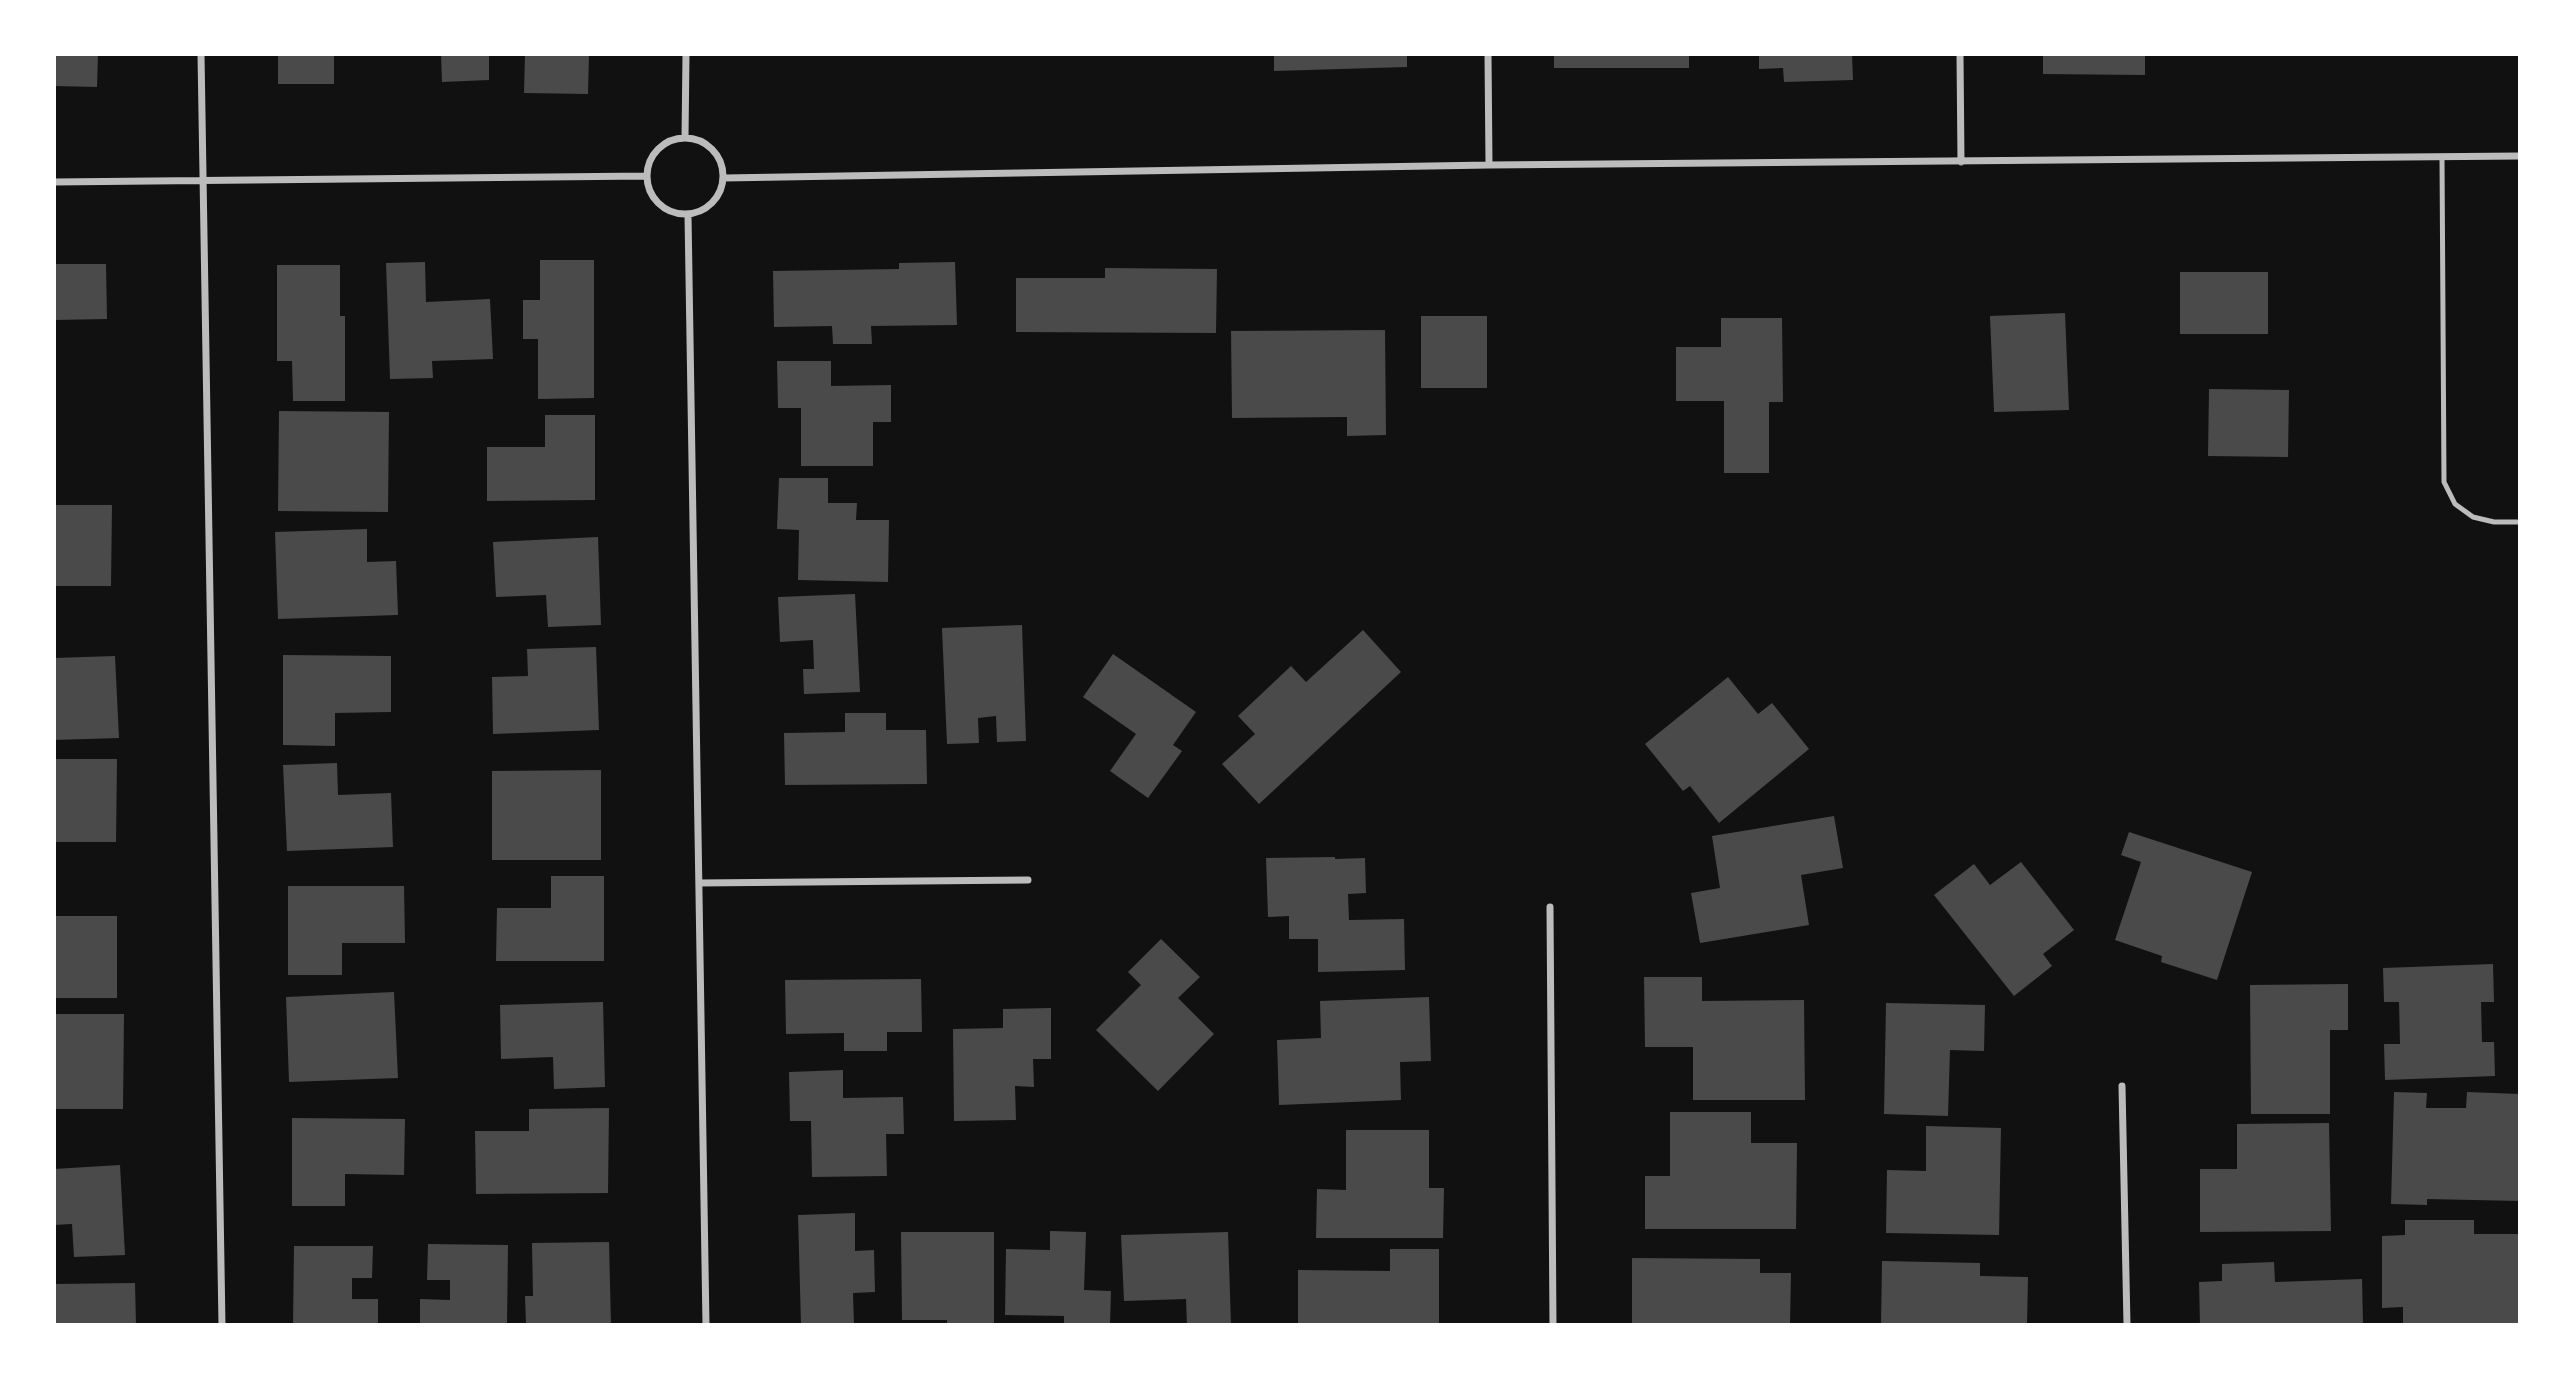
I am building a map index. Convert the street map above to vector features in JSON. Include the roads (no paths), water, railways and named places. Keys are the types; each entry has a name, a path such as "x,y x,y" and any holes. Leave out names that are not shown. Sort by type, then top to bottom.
{"street":[{"path":"201,54 222,1325"},
{"path":"685,138 687,54"},
{"path":"1488,54 1489,165"},
{"path":"1960,54 1961,162"},
{"path":"685,138 698,140 717,154 723,166 724,178 716,199 699,212 688,215 664,209 648,189 646,176 654,153 663,145 685,138"},
{"path":"724,178 1489,165 2520,156"},
{"path":"54,182 646,176"},
{"path":"688,215 706,1325"},
{"path":"699,883 1028,880"},
{"path":"1550,907 1553,1325"},
{"path":"2122,1086 2127,1325"}],"lane":[{"path":"2442,157 2444,482 2455,504 2473,517 2494,523 2520,522"}]}
